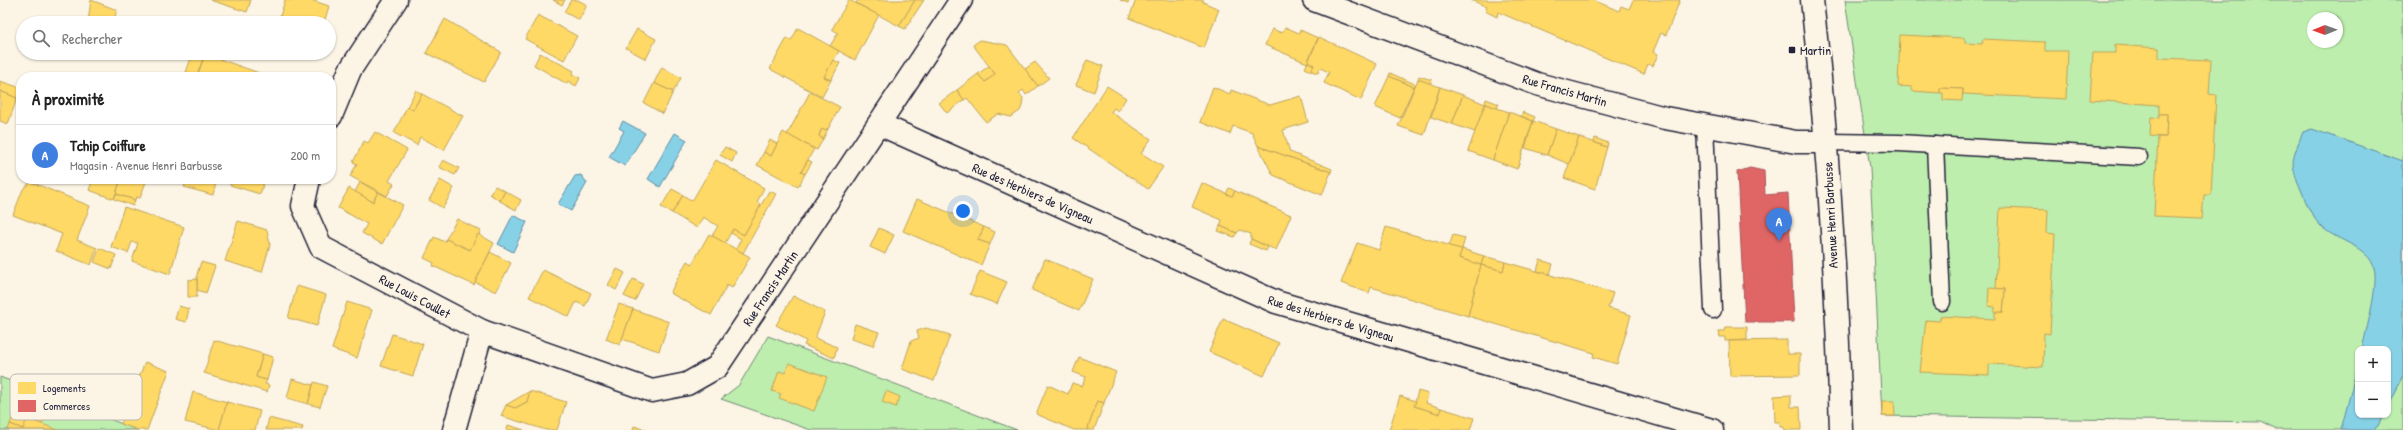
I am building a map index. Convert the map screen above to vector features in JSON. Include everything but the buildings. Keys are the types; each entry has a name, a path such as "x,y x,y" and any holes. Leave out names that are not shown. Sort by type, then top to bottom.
{"street":[{"path":"336,104 350,70 396,0"},
{"name":"Rue Francis Martin","path":"482,331 652,391 687,384 717,367 961,0"},
{"name":"Rue Francis Martin","path":"1314,0 1537,84 1665,118 1796,142 1826,142"},
{"name":"Avenue Henri Barbusse","path":"1812,0 1826,142 1839,356 1841,430"},
{"name":"Rue des Herbiers de Vigneau","path":"879,124 1276,302 1712,430"},
{"name":"Rue Louis Coullet","path":"308,184 303,206 321,247 482,331"},
{"path":"454,430 482,331"}],"lane":[{"path":"1705,125 1713,310"},
{"path":"1826,142 1935,145 2139,157"},
{"path":"1935,145 1942,302"}],"green space":[{"path":"1845,0 2403,0 2403,430 2277,430 2260,422 1882,416 1870,168"},
{"path":"768,336 1017,430 811,430 721,399 739,385"},
{"path":"0,377 10,381 10,420 112,420 138,430 0,430"}],"water":[{"path":"623,121 645,133 625,166 609,157 624,131 619,128"},
{"path":"2312,129 2403,161 2403,375 2391,400 2391,346 2363,346 2375,285 2374,268 2366,255 2352,245 2329,233 2313,216 2293,167 2296,149 2303,132"},
{"path":"675,133 687,140 660,187 648,179"},
{"path":"581,175 587,183 571,211 558,204 575,176"},
{"path":"513,215 527,222 513,252 498,244"},
{"path":"2355,376 2355,418 2382,418 2378,426 2373,430 2341,430"}],"place":[{"name":"Martin","path":"1792,50"},
{"name":"Tchip Coiffure","path":"1779,241"}]}
